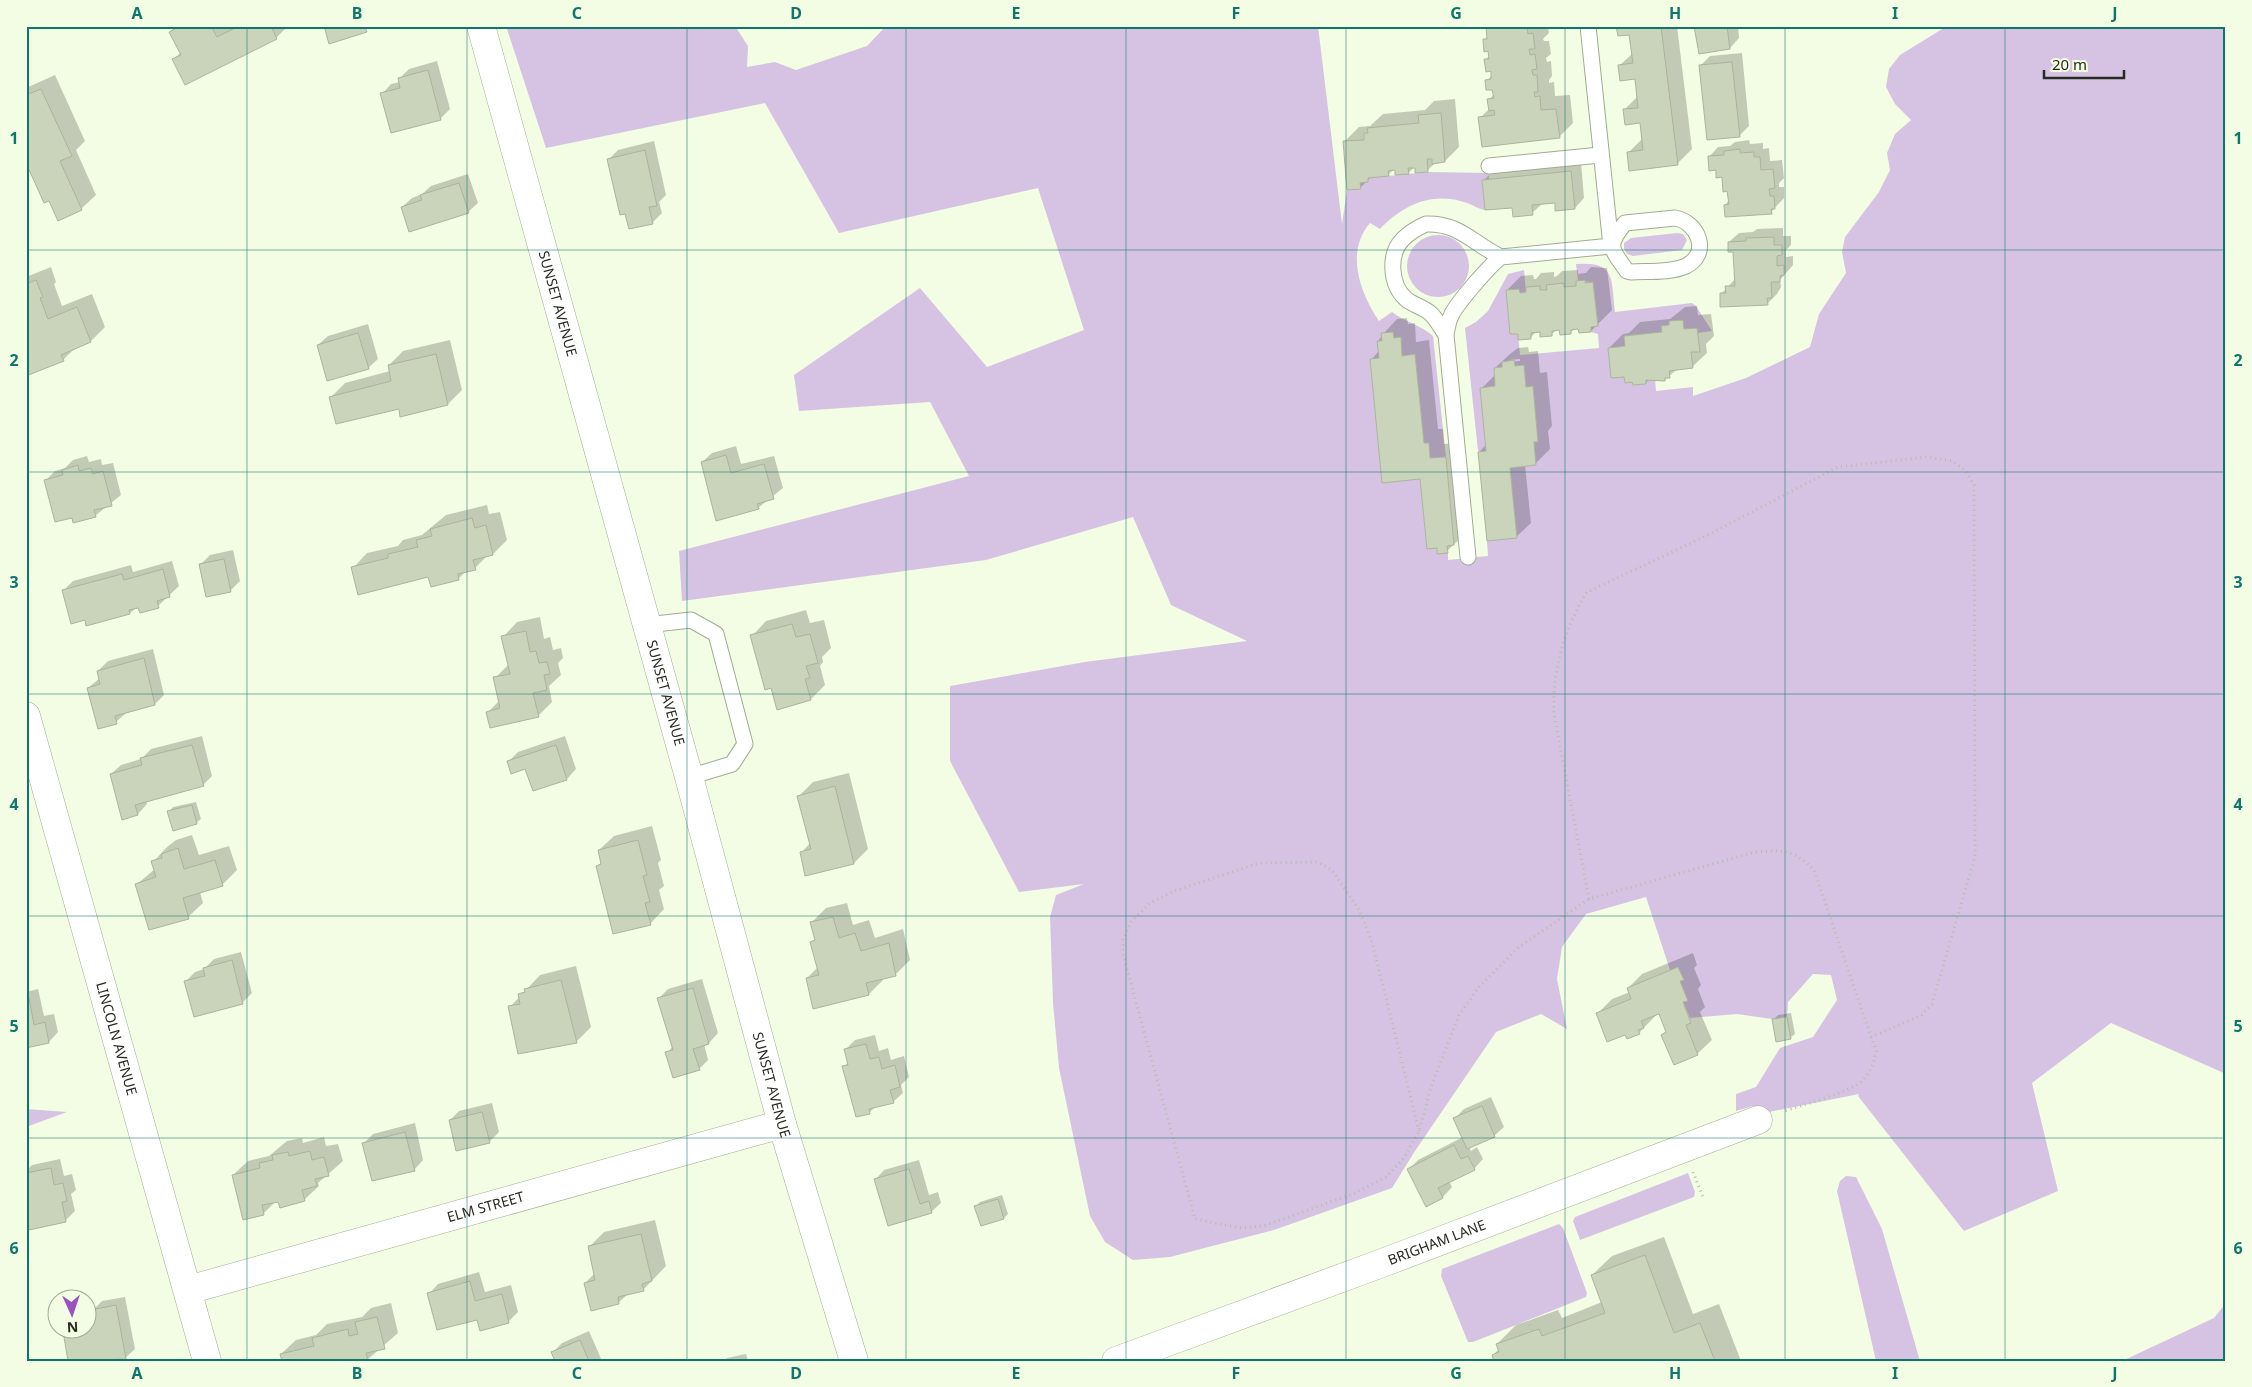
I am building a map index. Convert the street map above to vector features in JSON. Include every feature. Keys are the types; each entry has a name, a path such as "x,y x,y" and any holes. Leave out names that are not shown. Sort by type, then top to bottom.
{"street":[{"name":"SUNSET AVENUE","path":"481,26 689,777 782,1124 854,1361"},
{"name":"LINCOLN AVENUE","path":"26,716 207,1361"},
{"name":"BRIGHAM LANE","path":"1116,1361 1394,1259 1758,1120"},
{"name":"ELM STREET","path":"188,1290 782,1124"}],"lane":[{"path":"1588,26 1600,155 1612,251 1631,272 1688,265 1697,254 1700,242 1699,235 1693,226 1682,219 1675,218 1625,223 1612,246"},
{"path":"1489,166 1600,155"},
{"path":"1446,335 1429,311 1405,298 1396,282 1392,268 1394,254 1401,240 1412,230 1426,224 1441,224 1455,228 1501,257"},
{"path":"1468,557 1446,335 1451,316 1491,264 1501,257 1612,246"},
{"path":"646,625 692,620 716,634 745,744 732,764 689,777"}],"path":[{"path":"1589,899 1554,716 1553,692 1556,662 1578,606 1587,592 1713,533 1838,467 1926,457 1952,461 1965,470 1974,485 1975,857 1932,1004 1922,1016 1871,1037"},
{"path":"1419,1131 1372,942 1359,910 1332,870 1318,862 1259,862 1174,892 1150,903 1131,922 1123,939 1123,954 1195,1219 1241,1228 1263,1226 1353,1194 1386,1177 1404,1158 1419,1131 1431,1087 1459,1015 1479,986 1519,946 1589,899 1755,852 1780,850 1800,856 1814,870 1823,891 1876,1051 1873,1065 1862,1080 1852,1087 1758,1120"},
{"path":"1692,1169 1703,1197"},
{"path":"1529,1325 1532,1331"}],"shaded area":[{"path":"506,26 735,26 748,46 747,67 775,62 796,70 867,46 886,26 1318,26 1342,224 1347,190 1361,189 1360,183 1368,182 1368,178 1428,172 1489,173 1489,179 1482,180 1485,210 1467,203 1442,198 1420,202 1399,213 1380,229 1370,223 1362,234 1358,247 1358,272 1361,285 1379,321 1392,312 1433,336 1446,457 1430,458 1429,443 1424,443 1415,354 1402,356 1401,337 1377,341 1379,358 1370,359 1382,483 1420,479 1427,549 1437,548 1437,553 1448,553 1448,560 1488,556 1487,541 1517,538 1510,468 1534,442 1538,442 1533,387 1526,387 1524,365 1515,366 1514,360 1502,362 1502,367 1494,368 1495,386 1480,388 1486,451 1478,451 1465,328 1476,322 1488,311 1508,274 1524,270 1526,292 1520,293 1519,289 1506,290 1510,334 1518,334 1520,355 1599,348 1598,334 1591,332 1591,327 1598,325 1593,282 1578,281 1576,264 1589,264 1598,265 1609,274 1615,312 1692,303 1696,306 1712,331 1698,333 1697,328 1684,329 1682,320 1669,321 1669,325 1661,326 1662,332 1624,336 1625,346 1608,348 1611,378 1624,377 1625,383 1632,382 1633,385 1646,384 1646,380 1655,379 1656,391 1693,387 1693,396 1746,378 1810,347 1819,314 1846,273 1842,252 1845,237 1879,192 1890,170 1887,153 1895,134 1911,120 1895,104 1886,87 1889,69 1900,55 1947,26 2226,26 2226,1074 2111,1023 2032,1083 2058,1191 1964,1231 1858,1096 1859,1094 1759,1114 1753,1106 1736,1111 1736,1094 1756,1087 1780,1048 1813,1037 1837,1000 1831,975 1813,974 1788,1002 1787,1017 1772,1019 1737,1014 1690,1018 1683,1002 1687,1001 1680,981 1683,980 1678,967 1670,970 1646,897 1586,914 1562,947 1557,979 1567,1029 1541,1014 1496,1032 1392,1188 1274,1230 1170,1257 1133,1260 1105,1242 1090,1216 1059,1068 1053,1003 1050,917 1056,895 1084,884 1019,892 950,761 950,686 1085,662 1247,641 1171,605 1133,517 986,560 682,601 679,551 969,476 930,402 799,411 794,375 920,288 987,367 1084,330 1038,188 839,233 765,103 546,148"},
{"path":"1683,234 1687,240 1682,250 1633,256 1627,254 1624,249 1624,243 1631,238"},
{"path":"1438,235 1450,237 1460,244 1467,254 1469,266 1467,278 1460,288 1450,295 1438,297 1426,295 1416,288 1409,278 1407,266 1409,254 1416,244 1426,237"},
{"path":"26,1109 67,1112 26,1127"},
{"path":"1688,1173 1695,1192 1694,1197 1580,1240 1573,1221 1575,1217"},
{"path":"1846,1176 1856,1177 1882,1229 1920,1361 1876,1361 1837,1191 1840,1181"},
{"path":"1559,1224 1563,1228 1587,1293 1586,1297 1473,1342 1468,1342 1441,1276 1442,1269"},
{"path":"2226,1303 2226,1361 2122,1361 2214,1318"}],"building":[{"path":"180,26 211,26 217,37 239,26 271,26 277,39 185,85 172,59 181,55 169,32"},
{"path":"324,26 365,26 367,32 329,44"},
{"path":"1486,26 1527,26 1528,34 1533,33 1535,49 1529,49 1530,55 1535,54 1537,69 1532,70 1533,75 1537,75 1538,92 1534,92 1535,97 1540,96 1541,110 1556,109 1560,138 1482,147 1478,117 1495,115 1494,110 1489,111 1487,99 1494,98 1492,90 1486,90 1485,80 1491,79 1491,71 1486,72 1484,59 1489,59 1488,51 1484,52 1483,39 1487,39"},
{"path":"1616,26 1661,26 1678,165 1629,171 1627,152 1643,150 1640,123 1625,125 1623,109 1638,108 1635,79 1620,81 1618,65 1633,63 1629,35 1618,36"},
{"path":"1694,26 1727,26 1730,49 1699,54"},
{"path":"1732,62 1740,137 1707,140 1699,65"},
{"path":"428,70 441,120 391,133 380,93 400,88 398,78"},
{"path":"41,89 72,156 60,161 82,210 58,221 49,201 44,203 26,163 26,95"},
{"path":"1441,113 1445,162 1432,164 1432,159 1427,159 1428,172 1415,173 1415,168 1408,168 1409,174 1395,175 1395,170 1388,171 1389,176 1368,178 1368,182 1360,183 1361,189 1347,190 1343,141 1364,140 1364,133 1368,133 1367,128 1419,123 1418,115"},
{"path":"1740,149 1740,153 1754,152 1754,157 1760,157 1761,170 1773,169 1775,188 1769,189 1770,196 1774,196 1775,209 1771,209 1772,214 1725,217 1724,205 1729,204 1727,191 1723,192 1722,177 1716,178 1716,170 1709,171 1708,156 1724,155 1724,151"},
{"path":"645,150 657,206 649,207 653,224 629,229 625,214 620,215 607,159"},
{"path":"1571,171 1575,209 1555,211 1555,203 1532,205 1533,215 1513,217 1512,208 1485,210 1482,180"},
{"path":"459,183 469,213 409,232 401,207 422,200 420,195"},
{"path":"1774,237 1774,245 1782,245 1782,255 1777,256 1777,266 1784,265 1784,275 1780,276 1780,282 1771,282 1772,298 1767,298 1768,305 1720,307 1720,293 1726,293 1725,286 1735,286 1733,252 1728,252 1728,242 1746,241 1746,238"},
{"path":"36,280 43,297 40,298 48,319 77,307 91,342 61,355 64,361 26,376 26,284"},
{"path":"1585,280 1585,283 1593,282 1598,326 1591,327 1591,332 1579,333 1578,329 1571,330 1571,334 1560,335 1559,330 1552,331 1552,336 1540,337 1540,332 1531,333 1531,339 1518,340 1518,334 1510,334 1506,290 1519,289 1520,293 1526,292 1526,287 1540,286 1540,290 1547,290 1546,285 1564,283 1564,287 1576,286 1576,281"},
{"path":"1683,320 1684,329 1697,328 1700,352 1691,352 1693,368 1669,371 1670,378 1665,378 1665,381 1646,380 1646,384 1633,385 1632,382 1625,383 1624,377 1611,378 1608,348 1625,346 1624,336 1662,332 1661,326 1669,325 1669,321"},
{"path":"1393,332 1394,338 1401,337 1402,356 1415,354 1424,443 1429,443 1430,458 1446,457 1454,545 1447,546 1448,553 1437,554 1437,548 1427,549 1420,479 1382,483 1370,359 1379,358 1377,341 1382,341 1381,333"},
{"path":"358,333 369,369 327,381 317,345"},
{"path":"436,354 448,405 400,417 399,409 336,424 329,397 391,381 388,365"},
{"path":"1514,360 1515,366 1524,365 1526,387 1533,386 1538,442 1534,442 1536,465 1510,468 1517,538 1487,541 1478,452 1486,451 1480,388 1495,386 1494,368 1502,367 1502,362"},
{"path":"726,455 731,473 764,464 774,499 757,504 759,509 716,521 701,462"},
{"path":"78,465 79,471 91,468 93,474 103,471 112,506 94,510 96,517 73,523 72,518 55,522 44,480 63,475 62,470"},
{"path":"472,518 475,528 486,525 493,555 473,560 476,570 458,574 459,580 431,587 428,577 358,595 351,567 388,558 388,554 418,547 416,540 432,536 430,529"},
{"path":"224,559 231,592 206,597 199,564"},
{"path":"163,569 170,597 157,601 159,608 140,613 138,608 129,610 130,614 86,626 85,620 71,624 62,590 122,574 124,580"},
{"path":"792,624 796,637 810,634 818,663 806,666 810,678 805,679 811,700 777,710 771,688 765,690 750,635"},
{"path":"526,631 530,652 536,651 539,663 547,662 550,674 544,675 547,690 533,693 539,717 490,728 486,712 500,708 493,677 510,674 501,636"},
{"path":"144,658 155,705 115,716 117,724 98,729 87,688 100,684 97,671"},
{"path":"192,745 204,786 135,805 138,815 122,820 110,774 142,765 140,758"},
{"path":"556,745 567,780 533,791 525,769 511,774 507,761"},
{"path":"835,786 854,864 805,876 800,852 811,849 797,796"},
{"path":"192,805 197,824 173,831 167,811"},
{"path":"638,840 647,875 643,876 650,902 645,903 651,925 613,934 596,866 601,864 598,850"},
{"path":"178,848 184,869 215,860 223,886 183,898 189,919 149,930 135,884 156,877 151,861 162,858 161,854"},
{"path":"833,917 839,938 855,933 861,951 889,943 896,976 866,983 869,995 813,1009 806,978 819,975 810,942 815,940 810,922"},
{"path":"232,960 243,1004 194,1017 184,981 205,976 203,968"},
{"path":"1678,967 1684,980 1680,981 1688,1001 1683,1002 1691,1023 1686,1025 1698,1055 1674,1065 1661,1035 1666,1032 1659,1014 1641,1021 1644,1028 1638,1030 1640,1034 1627,1039 1625,1035 1607,1042 1596,1013 1631,999 1627,988"},
{"path":"561,980 577,1043 518,1054 508,1006 520,1004 518,994 525,992 524,989"},
{"path":"693,988 709,1044 693,1049 700,1070 673,1078 665,1052 673,1050 657,998"},
{"path":"26,998 29,998 34,1025 45,1022 49,1043 26,1048"},
{"path":"1787,1017 1791,1039 1776,1042 1772,1019"},
{"path":"866,1044 870,1059 879,1057 882,1069 895,1065 900,1087 890,1090 894,1103 869,1109 870,1114 856,1117 842,1066 848,1065 844,1049"},
{"path":"1482,1106 1495,1137 1467,1149 1453,1118"},
{"path":"482,1112 490,1143 456,1151 449,1120"},
{"path":"405,1132 415,1171 372,1181 362,1143"},
{"path":"1454,1145 1461,1159 1468,1156 1475,1170 1438,1188 1443,1198 1426,1207 1407,1169"},
{"path":"310,1151 312,1160 324,1157 329,1176 315,1179 317,1186 302,1190 305,1201 280,1208 278,1202 262,1205 264,1215 243,1220 232,1175 260,1168 259,1163 273,1160 272,1155 288,1152 289,1156"},
{"path":"51,1168 54,1185 63,1183 67,1201 62,1202 66,1222 29,1230 26,1219 26,1173"},
{"path":"909,1169 920,1204 929,1201 932,1213 888,1226 874,1179"},
{"path":"998,1199 1004,1219 981,1226 974,1206"},
{"path":"641,1234 652,1281 642,1284 644,1291 618,1297 619,1304 591,1311 584,1283 595,1280 588,1246"},
{"path":"1645,1255 1674,1333 1700,1323 1715,1361 1494,1361 1492,1355 1499,1352 1496,1344 1539,1329 1542,1336 1605,1313 1591,1275"},
{"path":"470,1281 475,1301 502,1294 509,1323 480,1331 477,1320 437,1330 427,1293"},
{"path":"116,1305 126,1359 68,1361 64,1340 98,1340 98,1309"},
{"path":"377,1317 385,1349 366,1353 368,1361 282,1361 280,1354 314,1346 312,1338 348,1329 349,1336 358,1334 355,1322"},
{"path":"580,1340 589,1361 555,1361 551,1352"}]}
